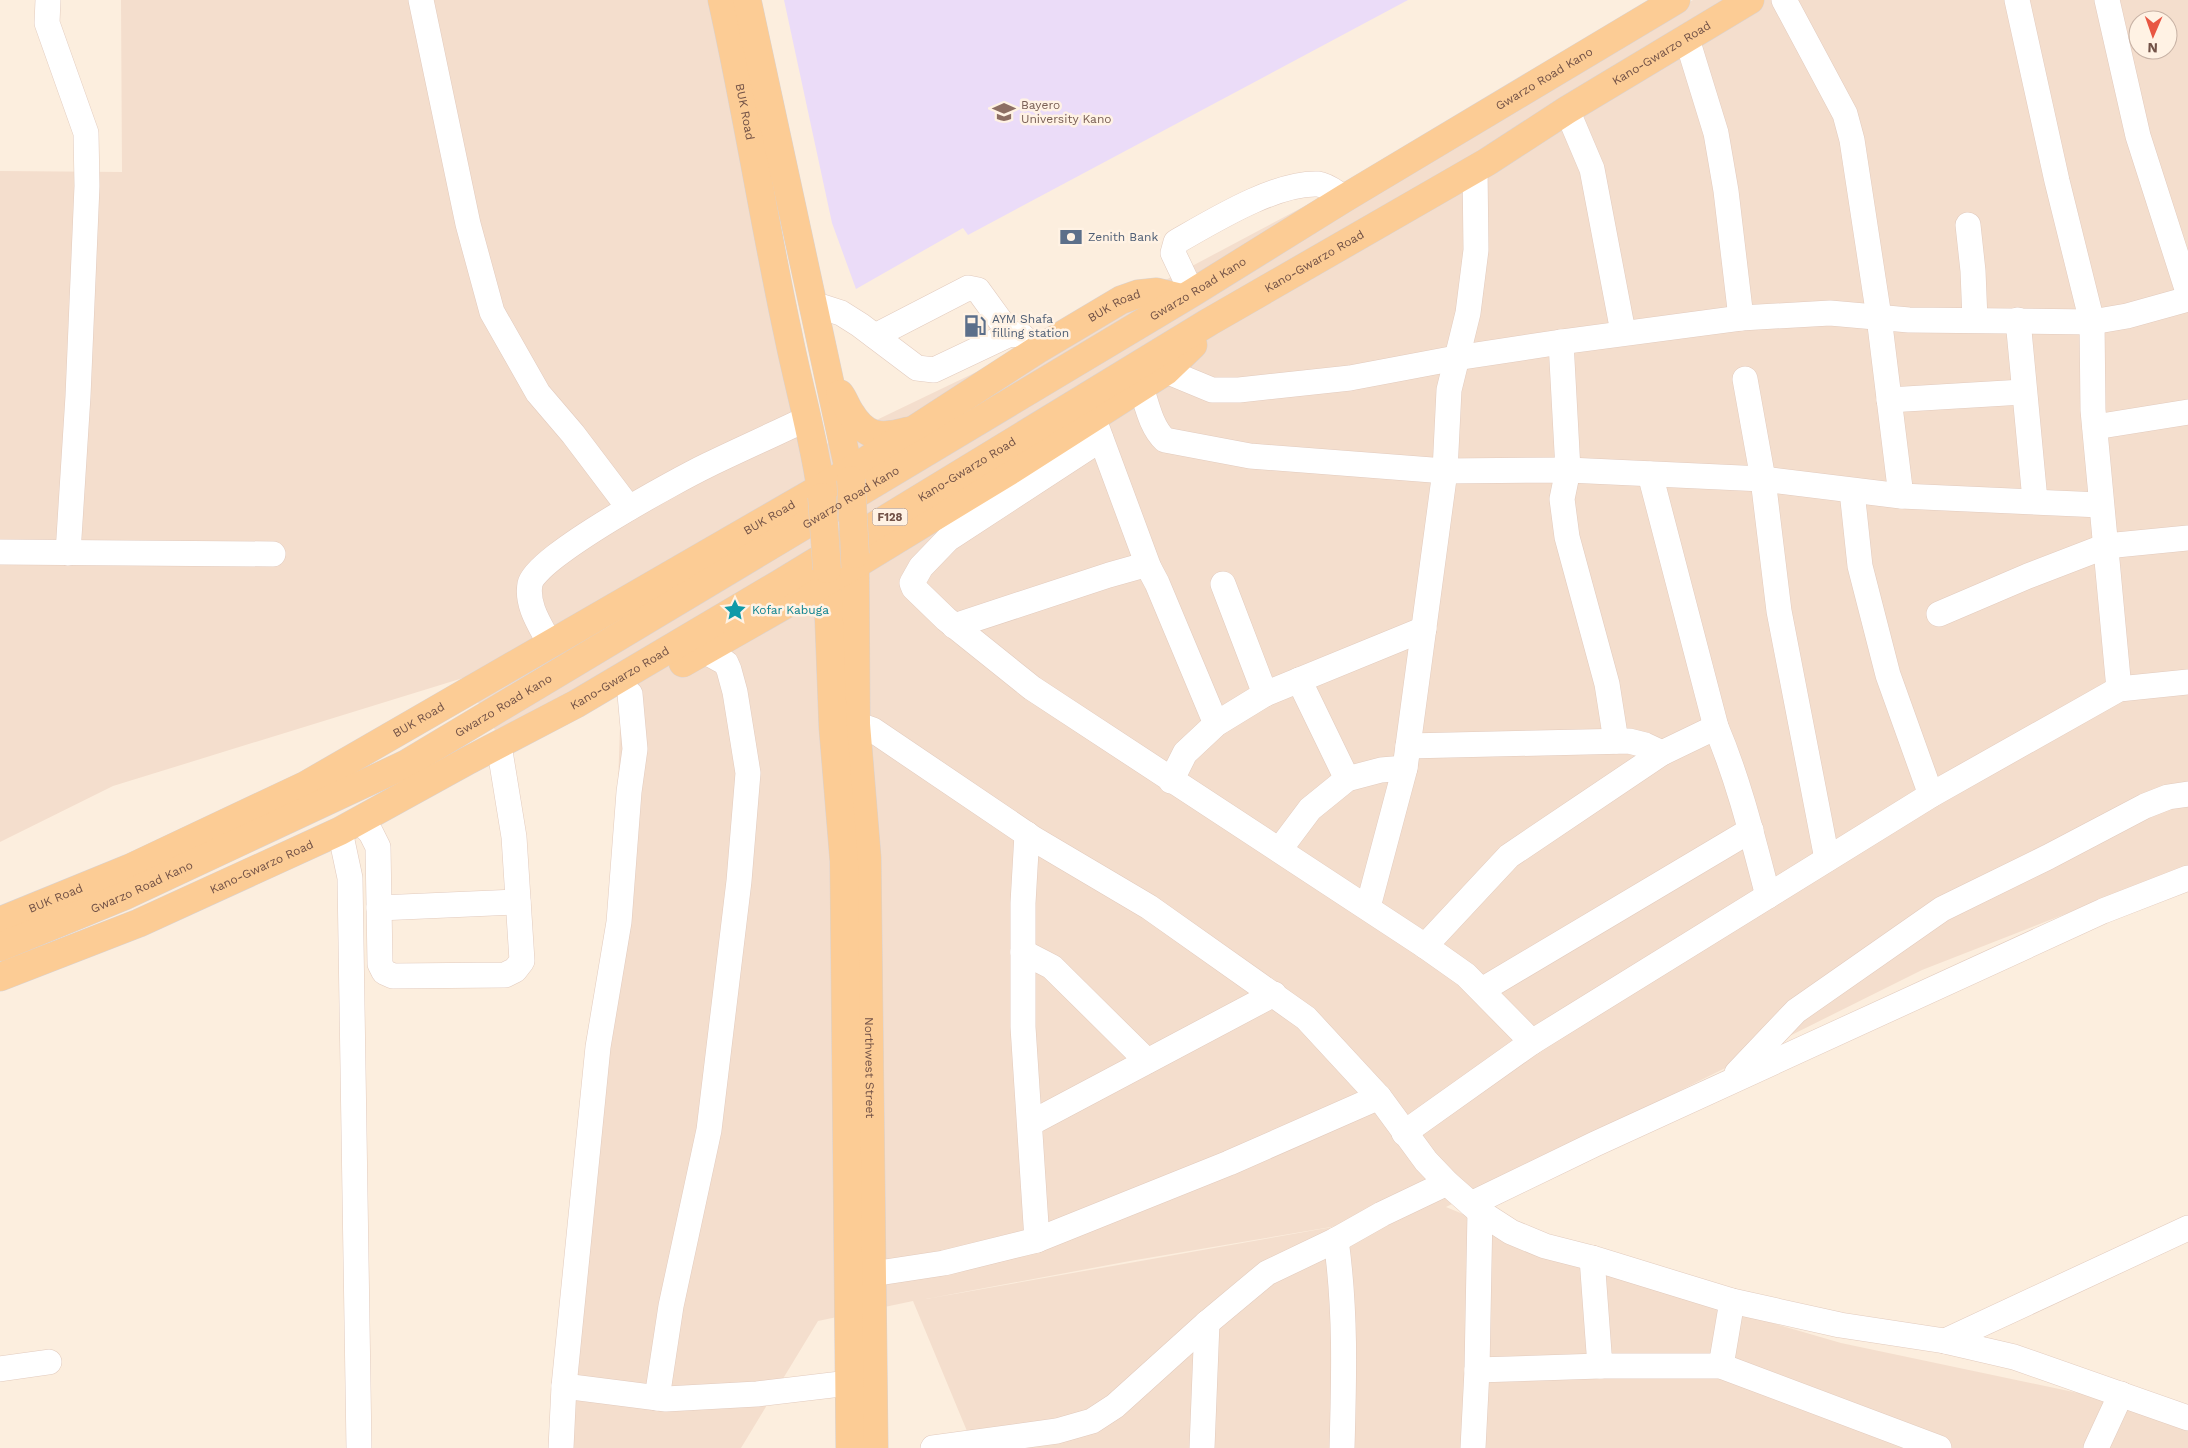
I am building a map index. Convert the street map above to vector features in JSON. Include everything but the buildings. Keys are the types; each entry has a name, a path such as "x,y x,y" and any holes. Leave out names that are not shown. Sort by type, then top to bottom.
{"main road":[{"name":"BUK Road","path":"722,0 738,70 788,335 808,418 821,492"},
{"name":"BUK Road","path":"747,0 850,475"},
{"name":"Gwarzo Road Kano","path":"0,947 124,896 406,764 1187,296 1345,198 1676,0"},
{"name":"Kano-Gwarzo Road","path":"0,977 139,923 350,826 468,760 495,751 779,584 1209,322 1475,169 1567,110 1750,0"},
{"name":"BUK Road","path":"0,920 147,860 306,785 711,552 850,475 912,430 1121,300 1138,294 1157,292 1187,296"},
{"path":"495,751 514,755 546,742 704,651 828,574 1097,428 1141,387 1166,371 1196,342 1209,322"},
{"path":"830,384 843,398 861,427 875,436 894,435 912,430"},
{"path":"843,688 855,560 850,475"},
{"path":"821,492 828,574 843,688"},
{"name":"Northwest Street","path":"843,688 856,724 867,858 874,1448"},
{"name":"Northwest Street","path":"843,688 833,727 844,860 850,1448"},
{"path":"380,742 406,764"}],"street":[{"path":"48,0 47,24 86,133 87,186 79,386 68,553"},
{"path":"422,0 468,224 492,312 538,393 573,434 629,508"},
{"path":"1784,0 1845,114 1852,140 1879,317 1901,496"},
{"path":"2017,0 2057,182 2092,322 2095,427 2119,689"},
{"path":"2107,0 2138,136 2188,292"},
{"path":"1687,39 1716,133 1726,190 1741,318"},
{"path":"1567,110 1592,169 1622,332"},
{"path":"1368,907 1406,757 1445,471 1449,390 1468,312 1476,250 1475,169"},
{"path":"1187,296 1173,253 1176,242 1245,204 1297,185 1320,184 1345,198"},
{"path":"1968,225 1973,271 1975,320"},
{"path":"875,336 968,288 978,290 1010,334"},
{"path":"1166,371 1212,390 1239,390 1350,378 1456,358 1622,332 1741,318 1830,313 1909,320 2092,322 2127,316 2188,299"},
{"path":"813,304 841,313 917,368 934,370 1010,334 1021,335 1038,350"},
{"path":"2018,320 2023,392 2035,500"},
{"path":"1561,342 1568,470 1562,499 1567,537 1606,684 1616,741"},
{"path":"1746,379 1762,479 1779,611 1827,859"},
{"path":"1141,387 1159,435 1166,440 1250,456 1445,471 1568,470 1762,479 1901,496 2035,500 2101,505"},
{"path":"1889,400 2023,392"},
{"path":"2095,427 2188,412"},
{"path":"550,644 531,606 530,583 534,576 554,557 629,508 706,465 808,418"},
{"path":"1216,724 1149,568 1097,428 948,539 921,567 912,583 914,588 954,626 1032,688 1171,781 1368,907 1466,976 1532,1042"},
{"path":"1650,474 1716,727 1724,745 1751,830 1768,896"},
{"path":"1852,491 1860,566 1888,675 1931,795"},
{"path":"1939,614 2028,576 2106,546 2188,538"},
{"path":"0,552 273,554"},
{"path":"954,626 1109,575 1141,566 1149,568"},
{"path":"1223,584 1265,694"},
{"path":"1171,781 1184,753 1216,724 1265,694 1424,629"},
{"path":"657,1398 671,1306 709,1130 739,881 748,773 735,692 729,670 726,663 704,651"},
{"path":"1299,680 1347,779"},
{"path":"1404,1134 1532,1042 1931,795 2119,689 2188,682"},
{"path":"561,1448 564,1386 598,1047 619,922 629,792 635,749 630,694"},
{"path":"856,724 874,730 1026,834 1149,907 1306,1018 1378,1097 1404,1134 1447,1183 1476,1208 1527,1240 1732,1301 1849,1327 1945,1341 2014,1357 2188,1418"},
{"path":"1425,946 1509,856 1662,753 1716,727"},
{"path":"1280,850 1310,809 1347,779 1381,770 1406,757 1616,741 1629,741 1645,745 1662,753"},
{"path":"359,1448 350,826 371,833 378,847 380,964 384,972 394,976 505,975 515,970 522,961 514,837 495,751"},
{"path":"1726,1084 1796,1011 1942,909 2048,857 2145,806 2168,797 2188,794"},
{"path":"1482,990 1751,830"},
{"path":"1026,834 1023,903 1023,1027 1037,1240"},
{"path":"1476,1208 1726,1084 2103,910 2188,878"},
{"path":"379,908 518,902"},
{"path":"1023,952 1052,967 1147,1061"},
{"path":"1030,1123 1274,994"},
{"path":"872,1274 944,1263 1037,1240 1229,1163 1378,1097"},
{"path":"933,1448 1057,1432 1092,1421 1115,1406 1207,1323 1267,1273 1447,1183"},
{"path":"1473,1448 1477,1370 1476,1208"},
{"path":"1945,1341 2188,1228"},
{"path":"1336,1240 1343,1286 1345,1327 1342,1448"},
{"path":"1592,1258 1600,1366"},
{"path":"1721,1366 1732,1301"},
{"path":"1202,1448 1207,1323"},
{"path":"0,1369 49,1362"},
{"path":"1477,1370 1600,1366 1721,1366 1939,1448"},
{"path":"564,1386 666,1399 757,1394 849,1383"},
{"path":"2096,1448 2120,1394"}],"shaded area":[{"path":"121,0 708,0 810,452 1145,291 1693,0 2188,0 2188,866 1922,970 1446,1207 1617,1278 1841,1343 2083,1394 2188,1430 2188,1448 974,1448 913,1301 818,1321 741,1448 561,1448 612,956 622,671 495,730 463,678 113,786 0,842 0,171 122,172","holes":["1361,1222 926,1299 1130,1261"]},
{"name":"Bayero University Kano","path":"784,0 1408,0 968,235 963,228 856,289 832,223"}],"place":[{"name":"Bayero University Kano","path":"1004,112"},
{"name":"Zenith Bank","path":"1071,237"},
{"name":"AYM Shafa filling station","path":"975,326"},
{"name":"Kofar Kabuga","path":"735,610"}]}
